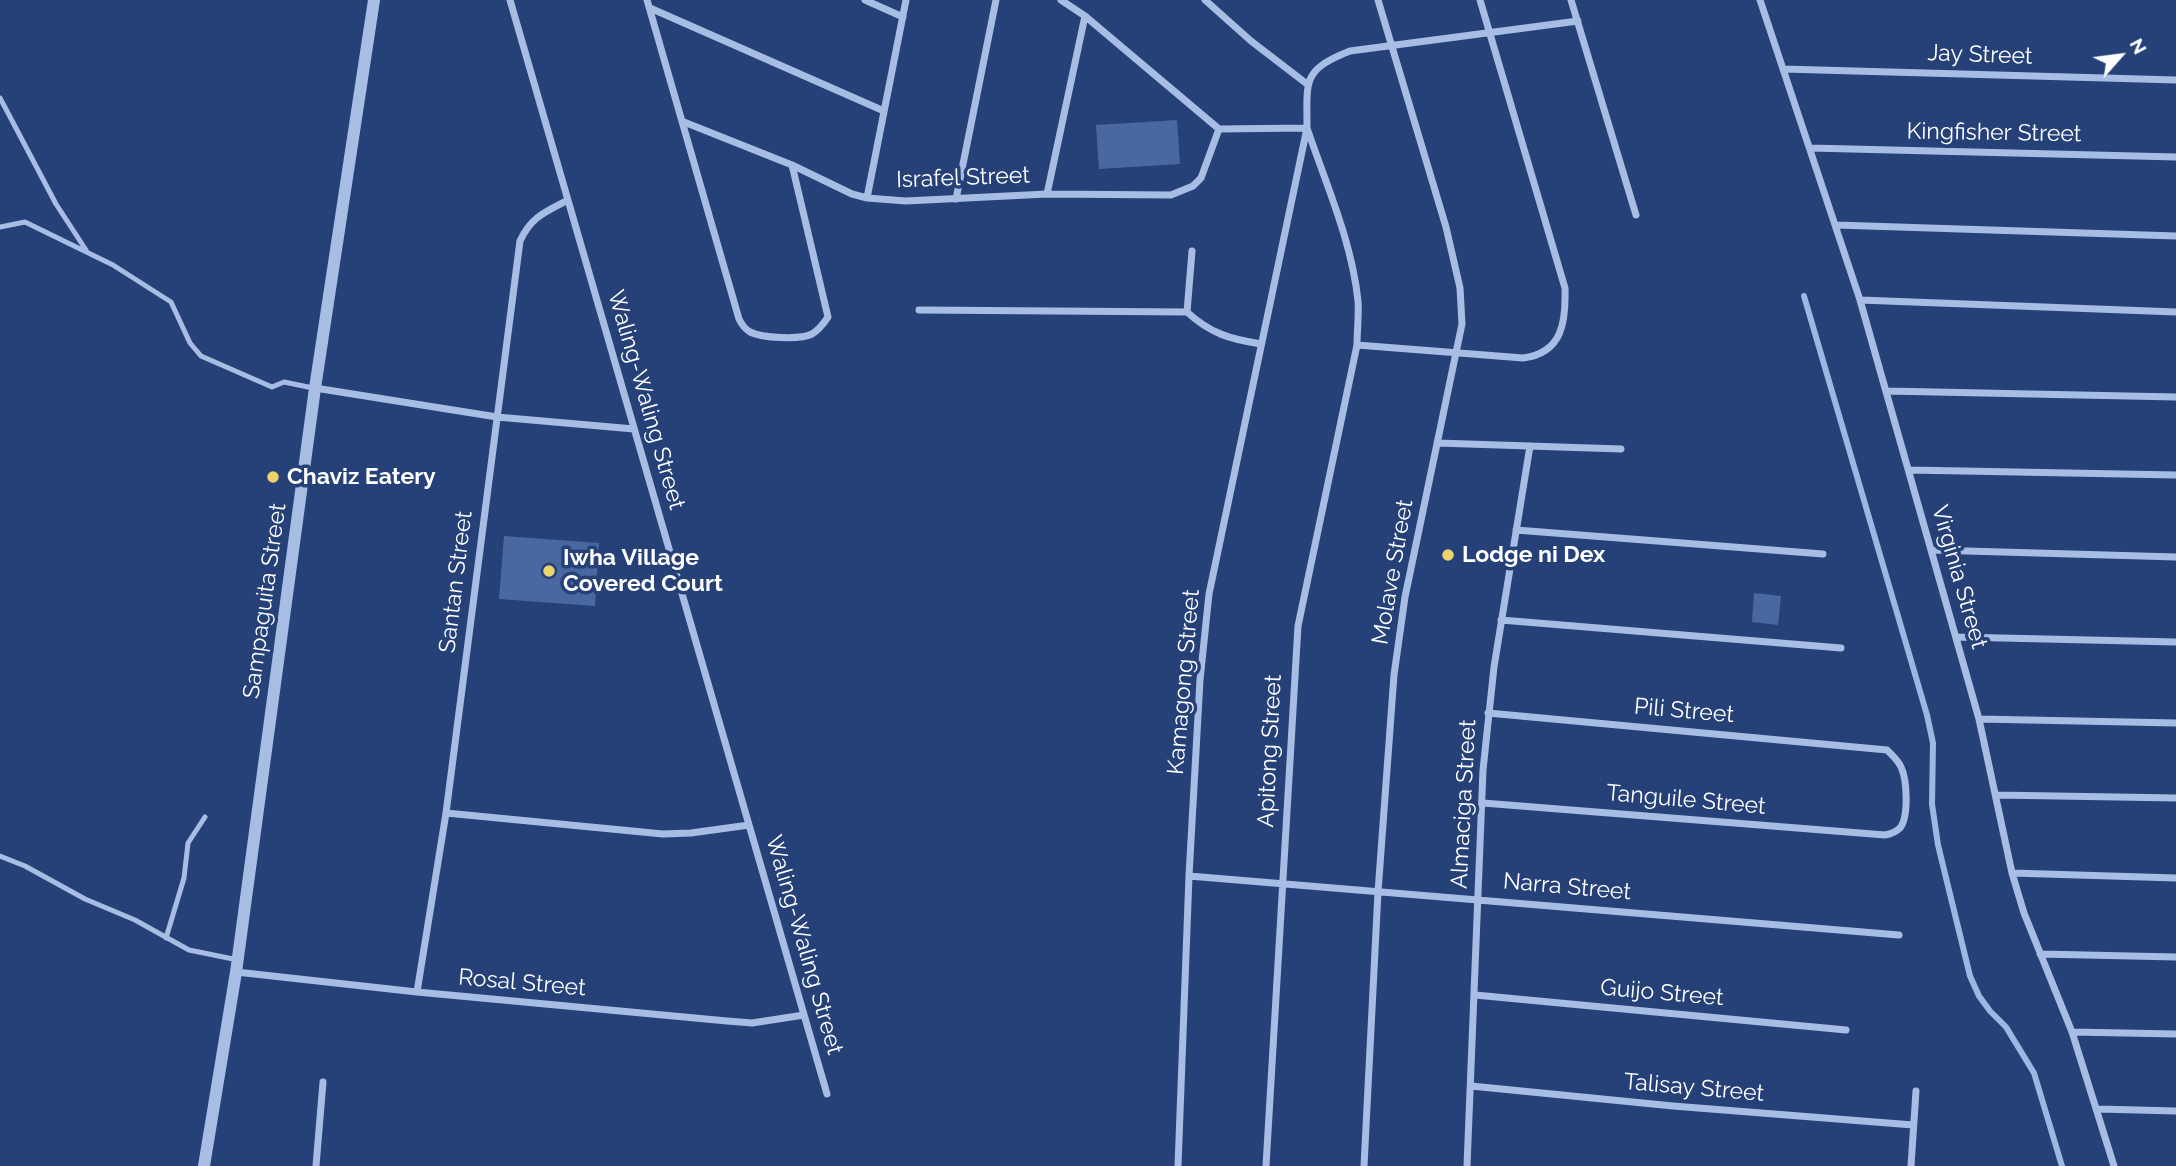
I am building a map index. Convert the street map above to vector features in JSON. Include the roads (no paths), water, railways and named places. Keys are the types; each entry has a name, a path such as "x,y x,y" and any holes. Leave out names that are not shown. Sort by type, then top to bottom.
{"street":[{"name":"Sampaguita Street","path":"204,1166 237,966 315,388 374,0"},
{"name":"Waling-Waling Street","path":"510,0 827,1094"},
{"path":"865,0 903,17"},
{"path":"867,198 906,0"},
{"path":"956,199 996,0"},
{"path":"1061,0 1085,16 1219,129 1307,128 1307,84 1316,69 1334,57 1350,51 1577,21"},
{"path":"1205,0 1251,41 1307,84"},
{"name":"Molave Street","path":"1364,1166 1378,892 1397,649 1405,597 1462,324 1460,288 1454,255 1378,0"},
{"path":"1357,345 1457,354 1534,357 1556,341 1562,330 1566,311 1565,288 1479,0"},
{"path":"1571,0 1636,215"},
{"name":"Virginia Street","path":"1760,0 1860,300 1979,719 2012,873 2040,954 2072,1032 2114,1166"},
{"path":"648,4 884,111"},
{"path":"648,4 739,319 746,329 763,336 812,334 828,317 792,165"},
{"path":"1047,194 1085,16"},
{"name":"Jay Street","path":"1783,69 2176,79"},
{"name":"Israfel Street","path":"684,122 792,165 831,186 867,198 906,201 1047,194 1181,193 1201,178 1219,129"},
{"name":"Kamagong Street","path":"1178,1166 1189,876 1209,594 1307,128"},
{"name":"Apitong Street","path":"1266,1166 1298,626 1357,345 1358,304 1354,278 1307,128"},
{"name":"Kingfisher Street","path":"1811,148 2176,157"},
{"name":"Santan Street","path":"416,992 446,813 520,241 526,228 536,217 568,200"},
{"path":"1836,225 2176,236"},
{"path":"1187,312 1192,251"},
{"path":"1860,300 2176,312"},
{"path":"919,310 1187,312 1210,331 1261,344"},
{"path":"315,388 497,417 634,429"},
{"path":"1886,391 2176,397"},
{"path":"1437,443 1621,449"},
{"name":"Almaciga Street","path":"1467,1166 1488,713 1530,446"},
{"path":"1909,470 2176,475"},
{"path":"1516,530 1823,554"},
{"path":"1932,550 2176,557"},
{"path":"1501,620 1841,648"},
{"path":"1957,637 2176,642"},
{"name":"Pili Street","path":"1488,713 1887,750 1895,757 1904,774 1904,819 1900,828 1885,835"},
{"path":"1979,719 2176,723"},
{"path":"1996,795 2176,798"},
{"name":"Tanguile Street","path":"1483,803 1885,835"},
{"path":"446,813 663,834 749,825"},
{"path":"2012,873 2176,878"},
{"name":"Narra Street","path":"1189,876 1899,935"},
{"path":"2040,954 2176,957"},
{"name":"Rosal Street","path":"237,966 416,992 752,1023 804,1015"},
{"name":"Guijo Street","path":"1475,995 1846,1030"},
{"path":"2072,1032 2176,1034"},
{"path":"316,1166 323,1082"},
{"name":"Talisay Street","path":"1471,1086 1913,1125"},
{"path":"1911,1166 1916,1091"},
{"path":"2098,1109 2176,1111"}],"lane":[{"path":"0,98 56,204 88,252"},
{"path":"0,227 25,222 150,286 171,302 190,343 201,356 272,387 284,382 315,388"},
{"path":"166,938 184,878 188,843 205,817"},
{"path":"0,856 135,920 190,950 237,966"}],"waterway":[{"path":"1804,296 1927,715 1933,743 1932,804 1938,845 1970,976 1979,996 2006,1027 2034,1073 2062,1166"}],"place":[{"name":"Chaviz Eatery","path":"273,477"},
{"name":"Lodge ni Dex","path":"1448,555"},
{"name":"Iwha Village Covered Court","path":"549,571"}]}
